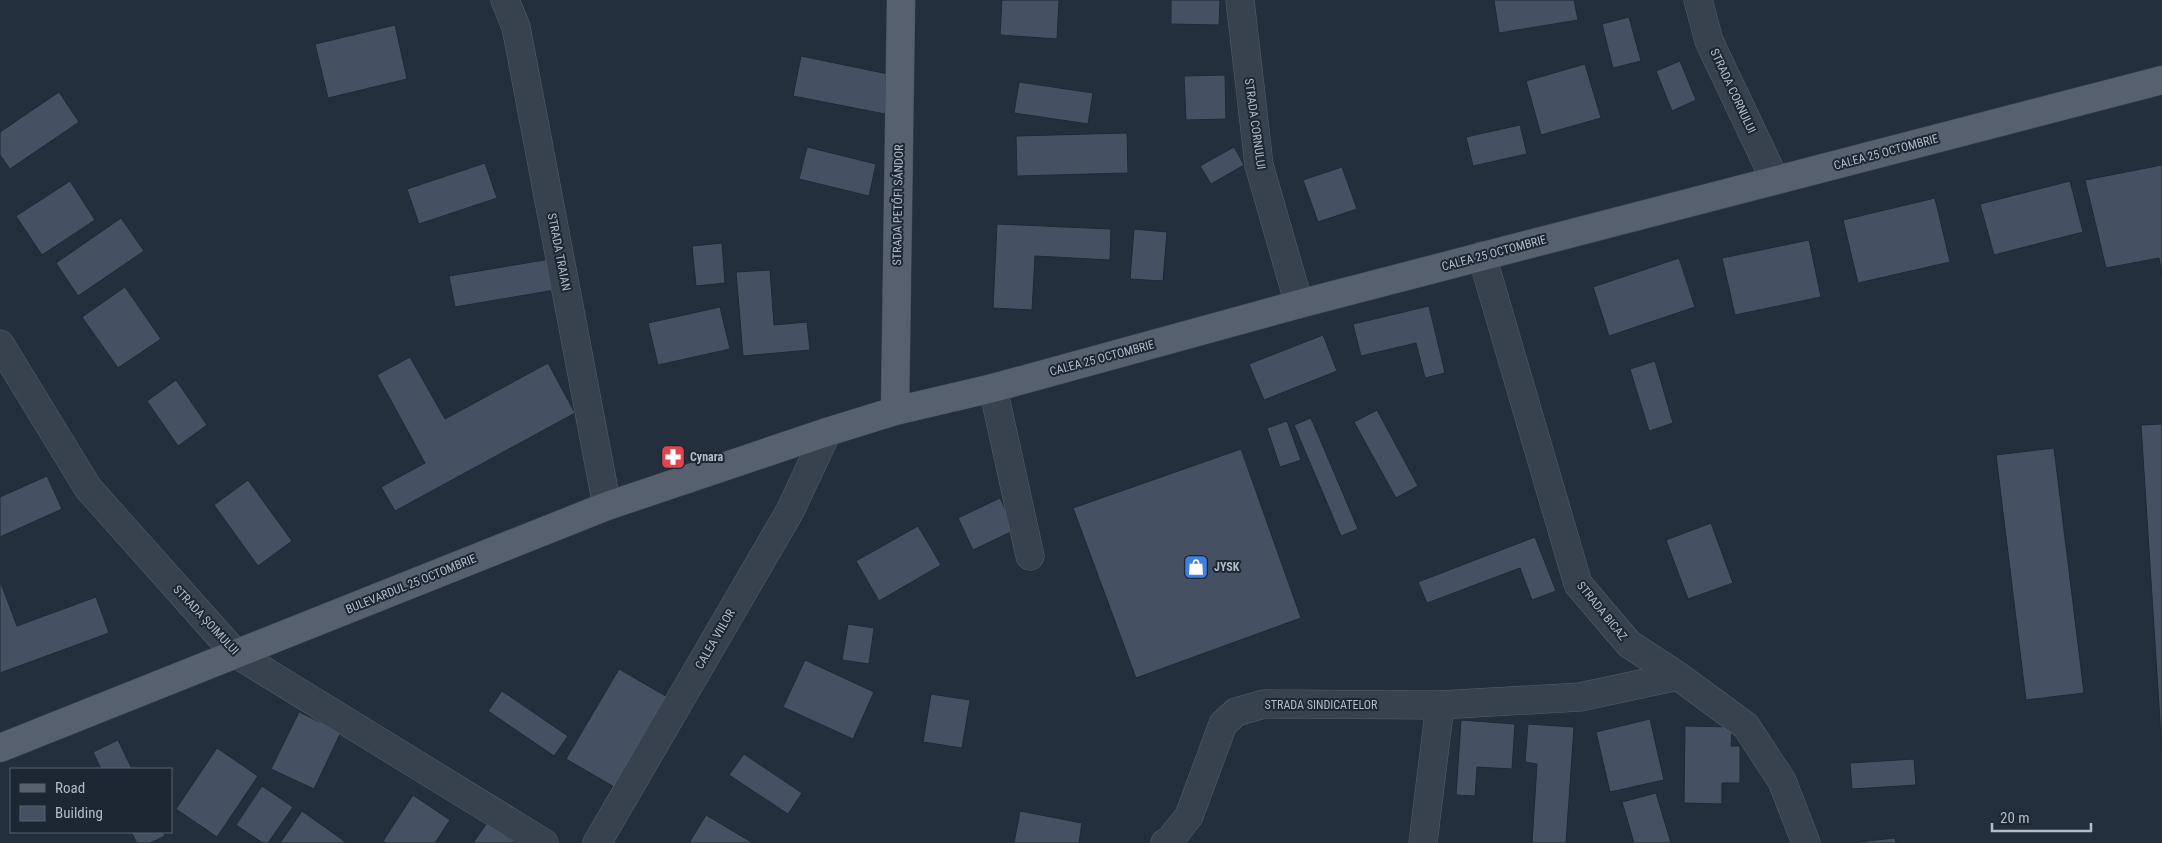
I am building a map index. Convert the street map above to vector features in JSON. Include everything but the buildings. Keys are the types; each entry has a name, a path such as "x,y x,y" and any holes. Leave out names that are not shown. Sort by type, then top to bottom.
{"main road":[{"name":"STRADA PETŐFI SÁNDOR","path":"895,411 901,0"},
{"name":"CALEA 25 OCTOMBRIE","path":"826,432 895,411 993,388 1299,304 2162,80"},
{"name":"BULEVARDUL 25 OCTOMBRIE","path":"0,748 607,506 826,432"}],"street":[{"name":"STRADA TRAIAN","path":"504,0 516,27 607,506"},
{"name":"STRADA CORNULUI","path":"1240,0 1259,166 1299,304"},
{"name":"STRADA CORNULUI","path":"1698,0 1709,40 1775,180"},
{"name":"STRADA BICAZ","path":"1482,256 1578,584 1629,644 1678,676 1746,726 1782,781 1806,843"},
{"name":"STRADA ȘOIMULUI","path":"0,344 88,488 235,653 544,843"},
{"path":"993,388 1030,556"},
{"name":"CALEA VIILOR","path":"597,843 790,511 826,432"},
{"name":"STRADA SINDICATELOR","path":"1165,843 1170,840 1189,816 1224,724 1236,712 1264,704 1440,705 1580,697 1678,676"},
{"path":"1423,843 1440,705"}],"place":[{"name":"Cynara","path":"673,457"},
{"name":"JYSK","path":"1196,567"}]}
